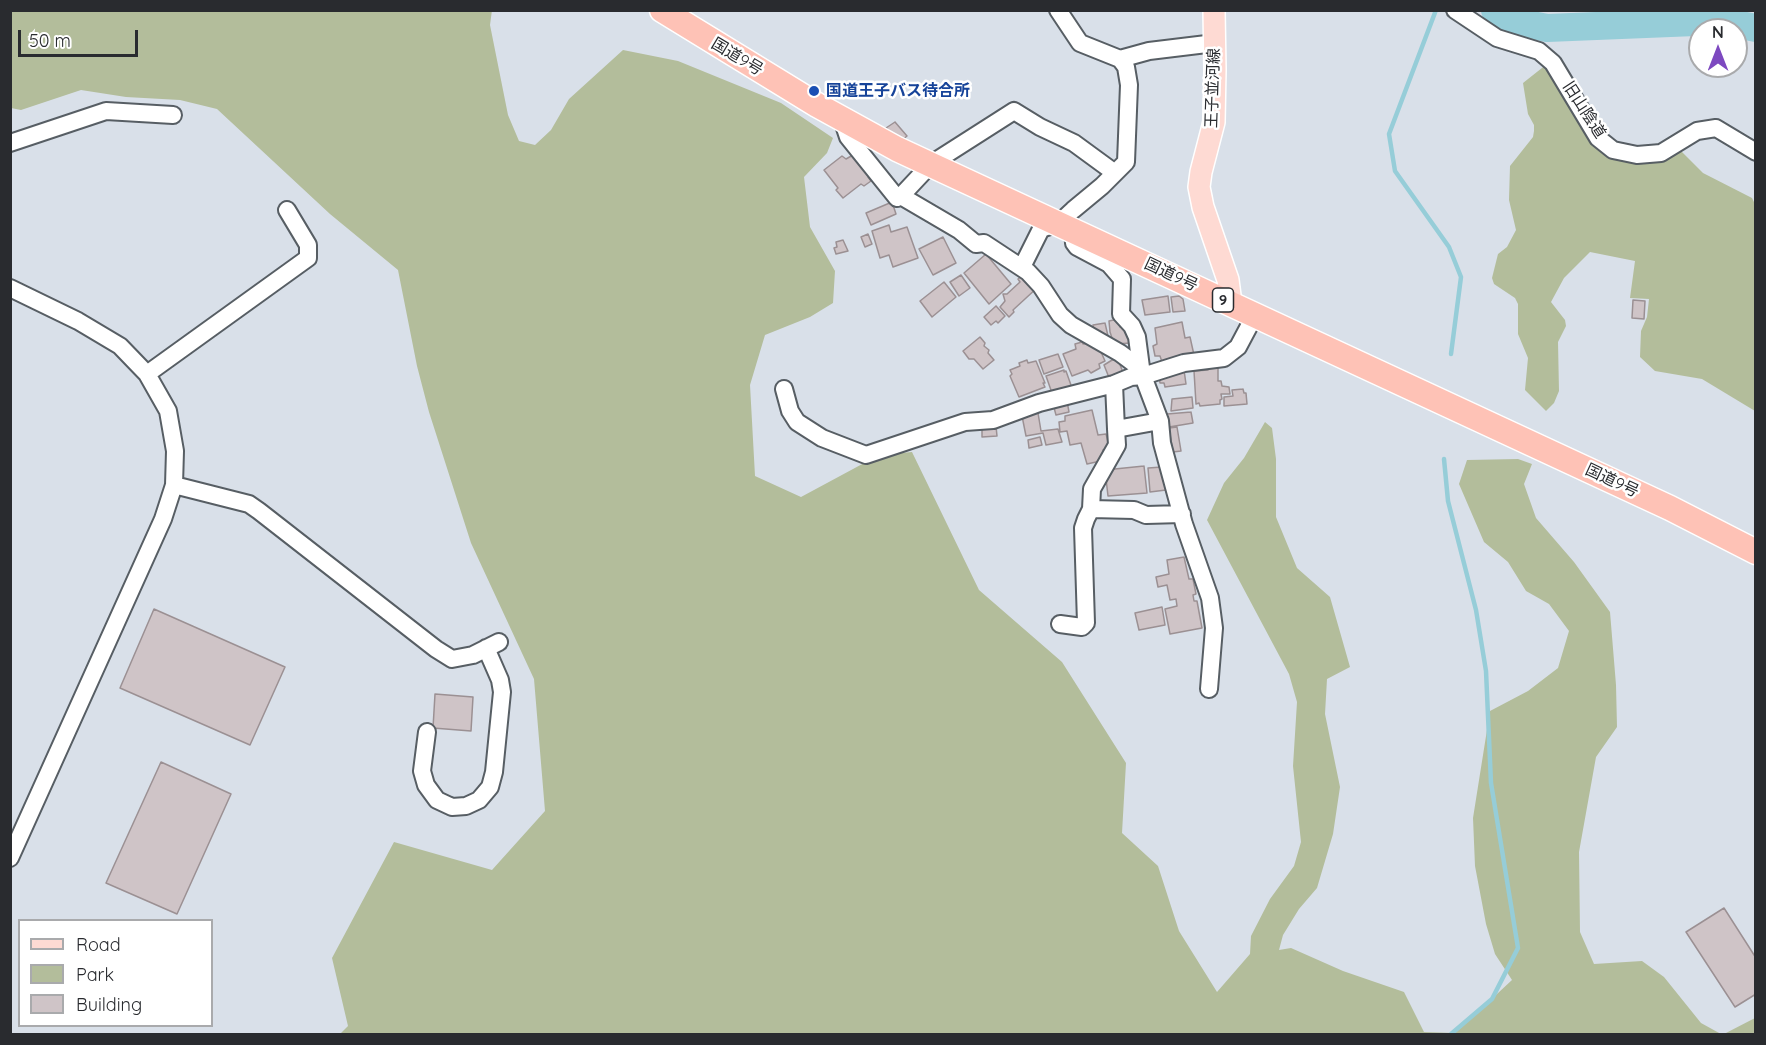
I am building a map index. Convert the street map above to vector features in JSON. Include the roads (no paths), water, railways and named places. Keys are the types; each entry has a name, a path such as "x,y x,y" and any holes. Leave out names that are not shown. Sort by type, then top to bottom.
{"highway":[{"name":"国道9号","path":"662,10 718,46 897,149 1670,508 1755,552"}],"main road":[{"name":"王子並河線","path":"1214,10 1214,122 1201,172 1200,200 1228,280 1231,303"}],"street":[{"path":"1022,267 1041,229 1066,226 1126,162 1129,85 1126,67 1120,59 1080,43 1058,10"},
{"name":"旧山陰道","path":"1455,10 1497,38 1539,51 1553,63 1598,138 1613,150 1637,155 1660,153 1696,131 1716,128 1755,152"},
{"path":"1120,59 1149,51 1215,44"},
{"path":"10,143 106,111 173,115"},
{"path":"900,202 931,164 1014,111 1040,127 1074,143 1115,173"},
{"path":"842,119 848,137 900,202 959,230 976,244 984,243 1022,267 1036,278 1060,315 1071,325 1120,352 1136,365 1143,376 1160,421 1162,443 1182,514 1210,598 1214,628 1209,689"},
{"path":"147,374 308,258 308,245 287,210"},
{"path":"1066,226 1077,248 1109,264 1122,279 1121,314 1132,326 1137,337 1143,376"},
{"path":"10,288 78,321 120,346 147,374 168,411 176,452 174,485 163,519 10,858"},
{"path":"784,389 790,411 797,422 822,438 866,455 965,422 993,420 1054,398 1114,384 1131,377 1143,376 1184,363 1224,358 1238,347 1255,315"},
{"path":"1060,624 1082,627 1086,623 1083,528 1091,509 1092,489 1117,445 1114,384"},
{"path":"1116,429 1160,421"},
{"path":"174,485 249,504 452,659 473,656 493,645 502,692 494,772 490,786 479,800 466,806 452,807 437,800 426,785 422,771 427,732"},
{"path":"1091,509 1134,510 1146,515 1182,514"}],"waterway":[{"path":"1436,10 1389,134 1395,171 1449,247 1461,277 1451,354"},
{"path":"1495,10 1517,22 1547,28 1720,21 1756,28"},
{"path":"1444,459 1448,501 1476,610 1486,671 1491,783 1518,948 1492,999 1451,1034"}],"place":[{"name":"国道王子バス待合所","path":"814,91"}]}
